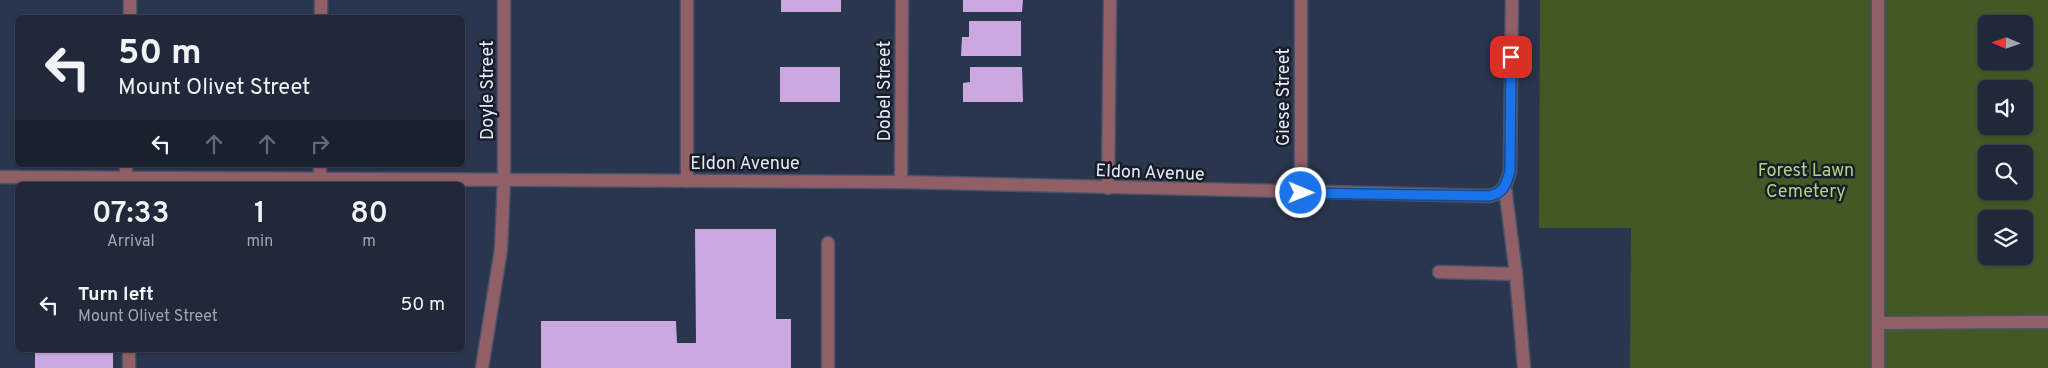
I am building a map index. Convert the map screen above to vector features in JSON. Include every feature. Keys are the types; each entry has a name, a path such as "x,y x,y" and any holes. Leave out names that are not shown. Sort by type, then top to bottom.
{"street":[{"path":"130,0 130,15"},
{"path":"321,0 321,15"},
{"name":"Doyle Street","path":"482,368 501,249 504,180 504,0"},
{"path":"687,0 687,181"},
{"name":"Dobel Street","path":"901,182 902,0"},
{"path":"1108,188 1110,0"},
{"name":"Giese Street","path":"1301,0 1301,193"},
{"path":"1512,0 1510,171 1505,187 1516,274 1524,368"},
{"path":"1878,0 1878,368"},
{"path":"126,167 126,182"},
{"path":"320,167 320,179"},
{"name":"Eldon Avenue","path":"0,177 126,182 320,179 901,182 1489,196 1499,194 1505,187"},
{"path":"828,243 828,368"},
{"path":"1439,272 1516,274"},
{"path":"1878,323 2048,322"},
{"path":"129,352 129,368"}],"green space":[{"name":"Forest Lawn Cemetery","path":"1540,0 2048,0 2048,368 1630,368 1631,228 1539,228"}],"building":[{"path":"781,0 841,0 841,12 781,12"},
{"path":"963,0 1023,0 1022,12 963,12"},
{"path":"969,21 1021,21 1021,56 961,56 962,37 969,37"},
{"path":"780,67 840,67 840,102 780,102"},
{"path":"970,67 1022,67 1023,102 963,102 963,83 970,82"},
{"path":"695,229 776,229 776,319 791,319 791,368 541,368 541,321 676,321 677,343 696,343"},
{"path":"35,352 113,352 113,368 35,368"}],"route":[{"path":"1301,193 1489,196 1499,194 1505,187 1510,171 1511,57"}]}
